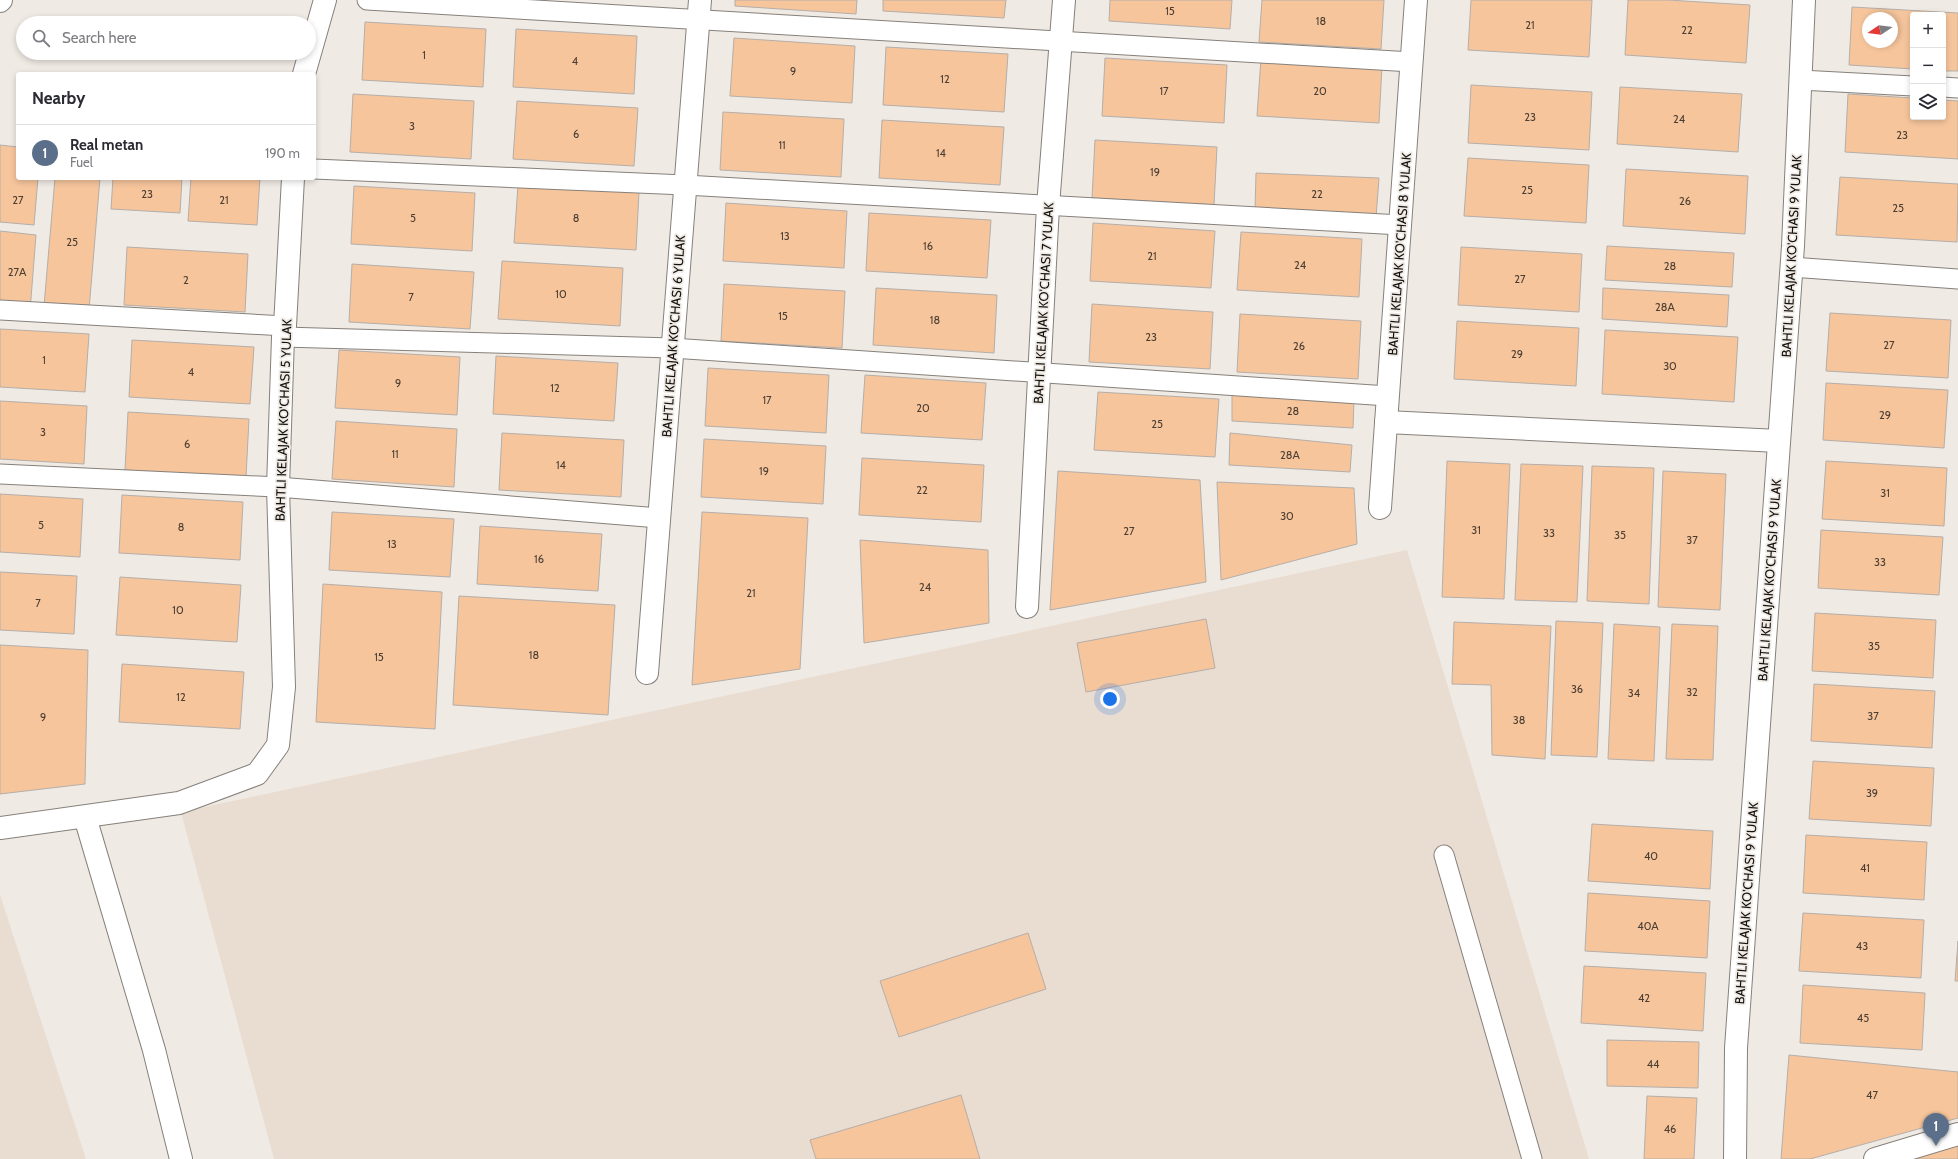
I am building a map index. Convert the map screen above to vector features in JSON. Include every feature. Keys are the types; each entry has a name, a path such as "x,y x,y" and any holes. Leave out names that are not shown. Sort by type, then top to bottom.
{"street":[{"path":"316,30 324,0"},
{"name":"BAHTLI KELAJAK KO'CHASI 7 YULAK","path":"1027,607 1048,206 1062,43 1064,0"},
{"name":"BAHTLI KELAJAK KO'CHASI 8 YULAK","path":"1380,508 1416,0"},
{"name":"BAHTLI KELAJAK KO'CHASI 9 YULAK","path":"1735,1159 1736,1048 1791,267 1804,0"},
{"name":"BAHTLI KELAJAK KO'CHASI 6 YULAK","path":"647,673 699,10"},
{"path":"305,72 308,60"},
{"name":"BAHTLI KELAJAK KO'CHASI 5 YULAK","path":"0,828 179,803 257,774 278,745 284,687 278,487 284,331 293,180"},
{"path":"1386,422 1779,441"},
{"path":"84,817 154,1050 181,1159"},
{"path":"1875,1159 1958,1134"}],"lane":[{"path":"367,0 699,10 1062,43 1412,62"},
{"path":"1800,80 1910,86"},
{"path":"1946,87 1958,88"},
{"path":"316,169 685,185 1401,225"},
{"path":"1791,267 1958,279"},
{"path":"0,310 284,331 672,348 1388,396"},
{"path":"0,474 278,487 659,518"},
{"path":"1444,856 1532,1159"}],"shaded area":[{"path":"1407,550 1589,1159 274,1159 181,812"},
{"path":"0,895 86,1159 0,1159"}],"building":[{"path":"735,0 857,0 856,14 735,6"},
{"path":"883,0 1006,0 1004,18 883,11"},
{"path":"1110,0 1232,0 1230,29 1109,21"},
{"path":"1262,0 1384,0 1381,49 1259,42"},
{"path":"1471,0 1592,0 1589,57 1468,50"},
{"path":"1628,0 1668,0 1750,5 1746,63 1625,55"},
{"path":"1852,7 1940,12 1910,12 1910,69 1849,65"},
{"path":"1946,12 1958,13 1958,71 1946,71"},
{"path":"365,22 486,29 483,87 362,80"},
{"path":"516,29 637,36 634,94 513,87"},
{"path":"734,38 855,46 852,103 730,96"},
{"path":"886,47 1008,54 1004,112 883,105"},
{"path":"1105,58 1227,65 1224,123 1102,116"},
{"path":"1261,58 1382,65 1379,123 1257,116"},
{"path":"1471,85 1592,92 1589,150 1468,143"},
{"path":"1620,87 1742,94 1738,152 1617,144"},
{"path":"353,94 474,101 471,159 350,152"},
{"path":"1848,94 1910,98 1910,120 1946,120 1946,100 1958,101 1958,159 1845,152"},
{"path":"517,101 638,108 634,166 513,159"},
{"path":"723,112 844,119 841,177 720,170"},
{"path":"882,120 1004,127 1000,185 879,178"},
{"path":"1095,140 1217,147 1214,205 1092,198"},
{"path":"0,145 16,147 16,180 38,180 34,225 0,222"},
{"path":"1468,158 1589,165 1586,223 1464,216"},
{"path":"1626,169 1748,176 1745,234 1623,226"},
{"path":"1256,173 1379,178 1376,218 1255,211"},
{"path":"1840,177 1958,184 1957,242 1836,235"},
{"path":"55,180 100,180 89,310 44,306"},
{"path":"113,180 182,180 180,213 111,209"},
{"path":"191,180 260,180 257,225 188,221"},
{"path":"518,185 639,192 636,250 514,243"},
{"path":"354,186 475,193 472,251 351,244"},
{"path":"726,203 847,211 844,268 723,261"},
{"path":"869,213 991,220 987,278 866,271"},
{"path":"1093,223 1215,231 1211,288 1090,281"},
{"path":"0,231 36,235 30,311 0,309"},
{"path":"1241,232 1362,239 1359,297 1237,290"},
{"path":"1607,246 1734,253 1732,287 1605,280"},
{"path":"127,247 248,254 245,312 124,305"},
{"path":"1461,247 1582,254 1579,312 1458,305"},
{"path":"502,261 623,268 620,326 498,319"},
{"path":"352,264 474,272 470,329 349,322"},
{"path":"724,284 845,291 842,348 721,341"},
{"path":"876,288 997,295 994,353 873,345"},
{"path":"1603,288 1729,295 1727,327 1602,319"},
{"path":"1092,304 1213,312 1210,369 1089,362"},
{"path":"1830,313 1951,320 1948,378 1826,371"},
{"path":"1240,314 1361,321 1358,379 1237,372"},
{"path":"1457,321 1579,328 1576,386 1454,379"},
{"path":"0,329 89,334 85,392 0,387"},
{"path":"1605,330 1738,337 1734,402 1602,394"},
{"path":"132,340 254,347 250,404 129,397"},
{"path":"339,350 460,357 457,415 335,408"},
{"path":"496,356 618,363 614,421 493,414"},
{"path":"708,368 829,375 826,433 705,426"},
{"path":"865,375 986,383 982,440 861,433"},
{"path":"1826,383 1948,390 1944,448 1823,440"},
{"path":"1232,389 1354,401 1353,428 1232,421"},
{"path":"1098,392 1219,399 1215,457 1094,450"},
{"path":"0,401 87,406 84,464 0,459"},
{"path":"128,412 249,419 246,477 125,470"},
{"path":"336,421 457,429 454,487 332,479"},
{"path":"502,433 624,440 621,497 499,490"},
{"path":"1230,433 1352,445 1350,472 1229,465"},
{"path":"704,439 826,446 823,504 701,497"},
{"path":"862,458 984,465 981,522 859,515"},
{"path":"1447,461 1510,464 1504,599 1442,597"},
{"path":"1826,461 1947,468 1944,526 1822,519"},
{"path":"1521,464 1583,466 1577,602 1515,600"},
{"path":"1592,466 1654,468 1649,604 1587,601"},
{"path":"1058,471 1200,480 1206,582 1050,610"},
{"path":"1663,471 1726,474 1720,610 1658,607"},
{"path":"1217,482 1354,488 1357,544 1221,580"},
{"path":"0,494 83,499 80,557 0,552"},
{"path":"122,495 243,502 240,560 119,553"},
{"path":"332,512 454,519 450,577 329,570"},
{"path":"702,512 808,518 800,669 692,685"},
{"path":"480,526 602,534 598,591 477,584"},
{"path":"1821,530 1943,537 1939,595 1818,588"},
{"path":"860,540 988,550 989,623 864,643"},
{"path":"0,572 77,576 74,634 0,630"},
{"path":"120,577 241,585 237,642 116,635"},
{"path":"323,584 442,592 435,729 316,722"},
{"path":"459,596 615,605 608,715 453,705"},
{"path":"1815,613 1936,620 1933,678 1812,671"},
{"path":"1206,619 1215,668 1086,692 1077,643"},
{"path":"1556,621 1603,623 1597,757 1551,755"},
{"path":"1454,622 1551,626 1545,759 1492,755 1491,685 1452,684"},
{"path":"1614,624 1660,627 1654,761 1608,759"},
{"path":"1672,624 1718,626 1713,760 1666,759"},
{"path":"0,645 88,650 85,784 0,794"},
{"path":"122,664 244,672 240,729 119,722"},
{"path":"1814,684 1935,691 1932,748 1811,741"},
{"path":"1813,761 1934,768 1931,826 1809,819"},
{"path":"1592,824 1713,831 1710,889 1588,881"},
{"path":"1806,835 1927,842 1924,900 1803,893"},
{"path":"1588,893 1710,901 1707,958 1585,951"},
{"path":"1803,913 1924,920 1921,978 1799,971"},
{"path":"1028,933 1046,989 899,1037 880,981"},
{"path":"1958,941 1958,981 1955,981"},
{"path":"1584,966 1706,973 1703,1031 1581,1023"},
{"path":"1803,985 1925,993 1922,1050 1800,1043"},
{"path":"1607,1040 1699,1042 1698,1088 1607,1086"},
{"path":"1789,1055 1958,1072 1958,1118 1810,1159 1781,1159"},
{"path":"961,1095 980,1159 816,1159 810,1140"},
{"path":"1647,1096 1697,1098 1694,1159 1644,1159"},
{"path":"1958,1134 1958,1159 1871,1159"}],"place":[{"name":"Real metan","path":"1936,1146"}]}
